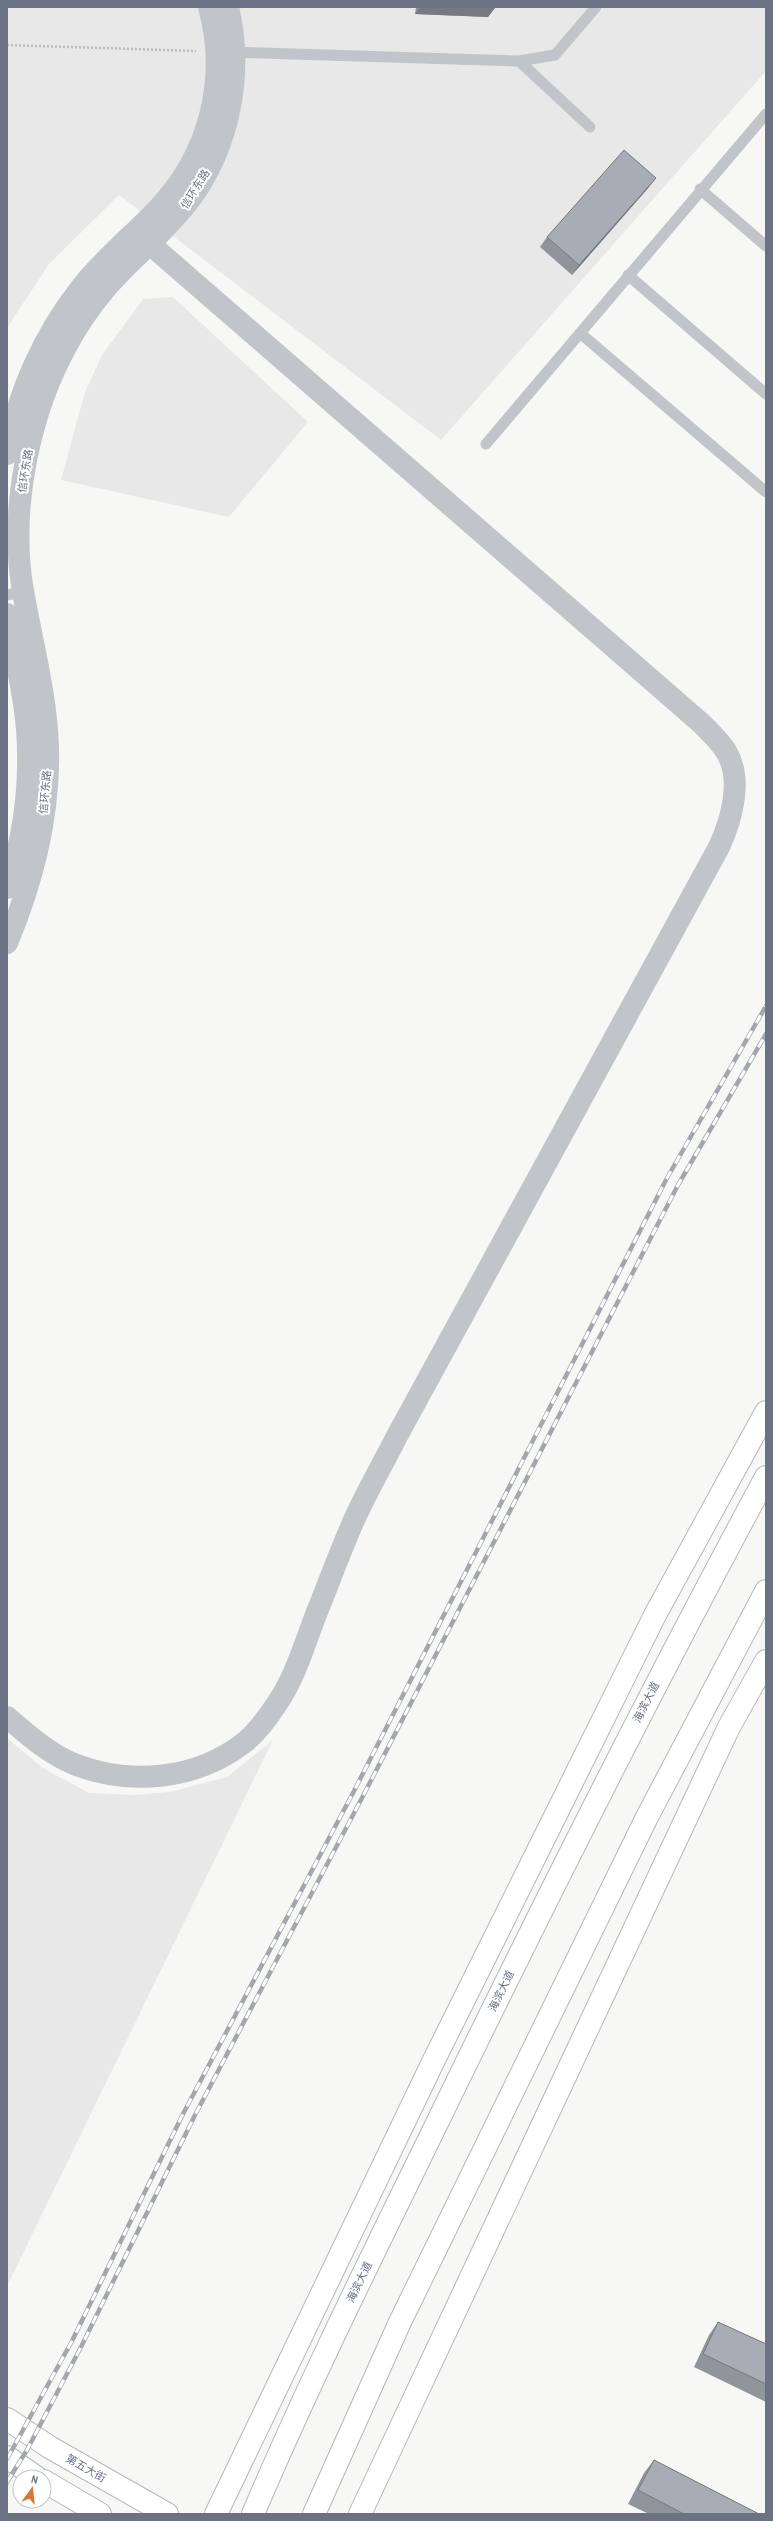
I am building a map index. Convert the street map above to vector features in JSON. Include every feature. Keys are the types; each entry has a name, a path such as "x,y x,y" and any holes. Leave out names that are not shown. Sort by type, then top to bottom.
{"main road":[{"path":"216,2514 429,2071 655,1615 766,1412"},
{"name":"海滨大道","path":"253,2514 337,2329 513,1967 677,1641 766,1477"},
{"path":"314,2514 404,2315 647,1817 766,1591"},
{"path":"360,2514 729,1728 766,1661"},
{"name":"第五大街","path":"7,2419 51,2448 167,2514"},
{"path":"7,2457 24,2469"},
{"path":"52,2486 100,2514"}],"street":[{"path":"209,7 226,52"},
{"path":"226,52 228,7"},
{"name":"信环东路","path":"7,454 20,400 53,330 80,288 189,201 205,176 220,142 233,90 226,52"},
{"path":"7,1717 51,1752 73,1764 106,1774 140,1777 166,1775 193,1769 211,1762 246,1741 264,1721 278,1702 294,1674 304,1641 355,1519 397,1436 719,847 728,827 732,808 733,772 728,755 701,723 143,237"},
{"name":"信环东路","path":"7,943 26,895 45,807 48,776 48,745 41,679 15,593 20,504 30,444 37,415 56,366 86,314 143,237"},
{"name":"信环东路","path":"7,614 27,728 28,769 25,806 7,888"}],"lane":[{"path":"226,52 519,61 556,55 596,7"},
{"path":"519,61 590,128"},
{"path":"486,444 700,189 766,114"},
{"path":"700,189 766,246"},
{"path":"628,275 766,394"},
{"path":"580,333 766,492"}],"path":[{"path":"7,45 226,52"}],"shaded area":[{"path":"7,7 766,7 766,71 441,440 119,195 49,264 7,328"},
{"path":"173,297 308,422 229,517 61,480 85,392 102,355 143,299"},
{"path":"7,1738 43,1768 89,1793 134,1795 170,1792 227,1777 273,1740 7,2286"}],"building":[{"path":"624,150 656,178 579,265 547,237"},
{"path":"718,2322 766,2344 766,2384 703,2354"},
{"path":"654,2460 759,2514 684,2514 638,2490"}],"railway":[{"path":"7,2459 72,2341 183,2114 354,1791 667,1178 766,1006"},
{"path":"7,2482 27,2450 81,2347 195,2115 363,1796 678,1185 766,1034"}]}
